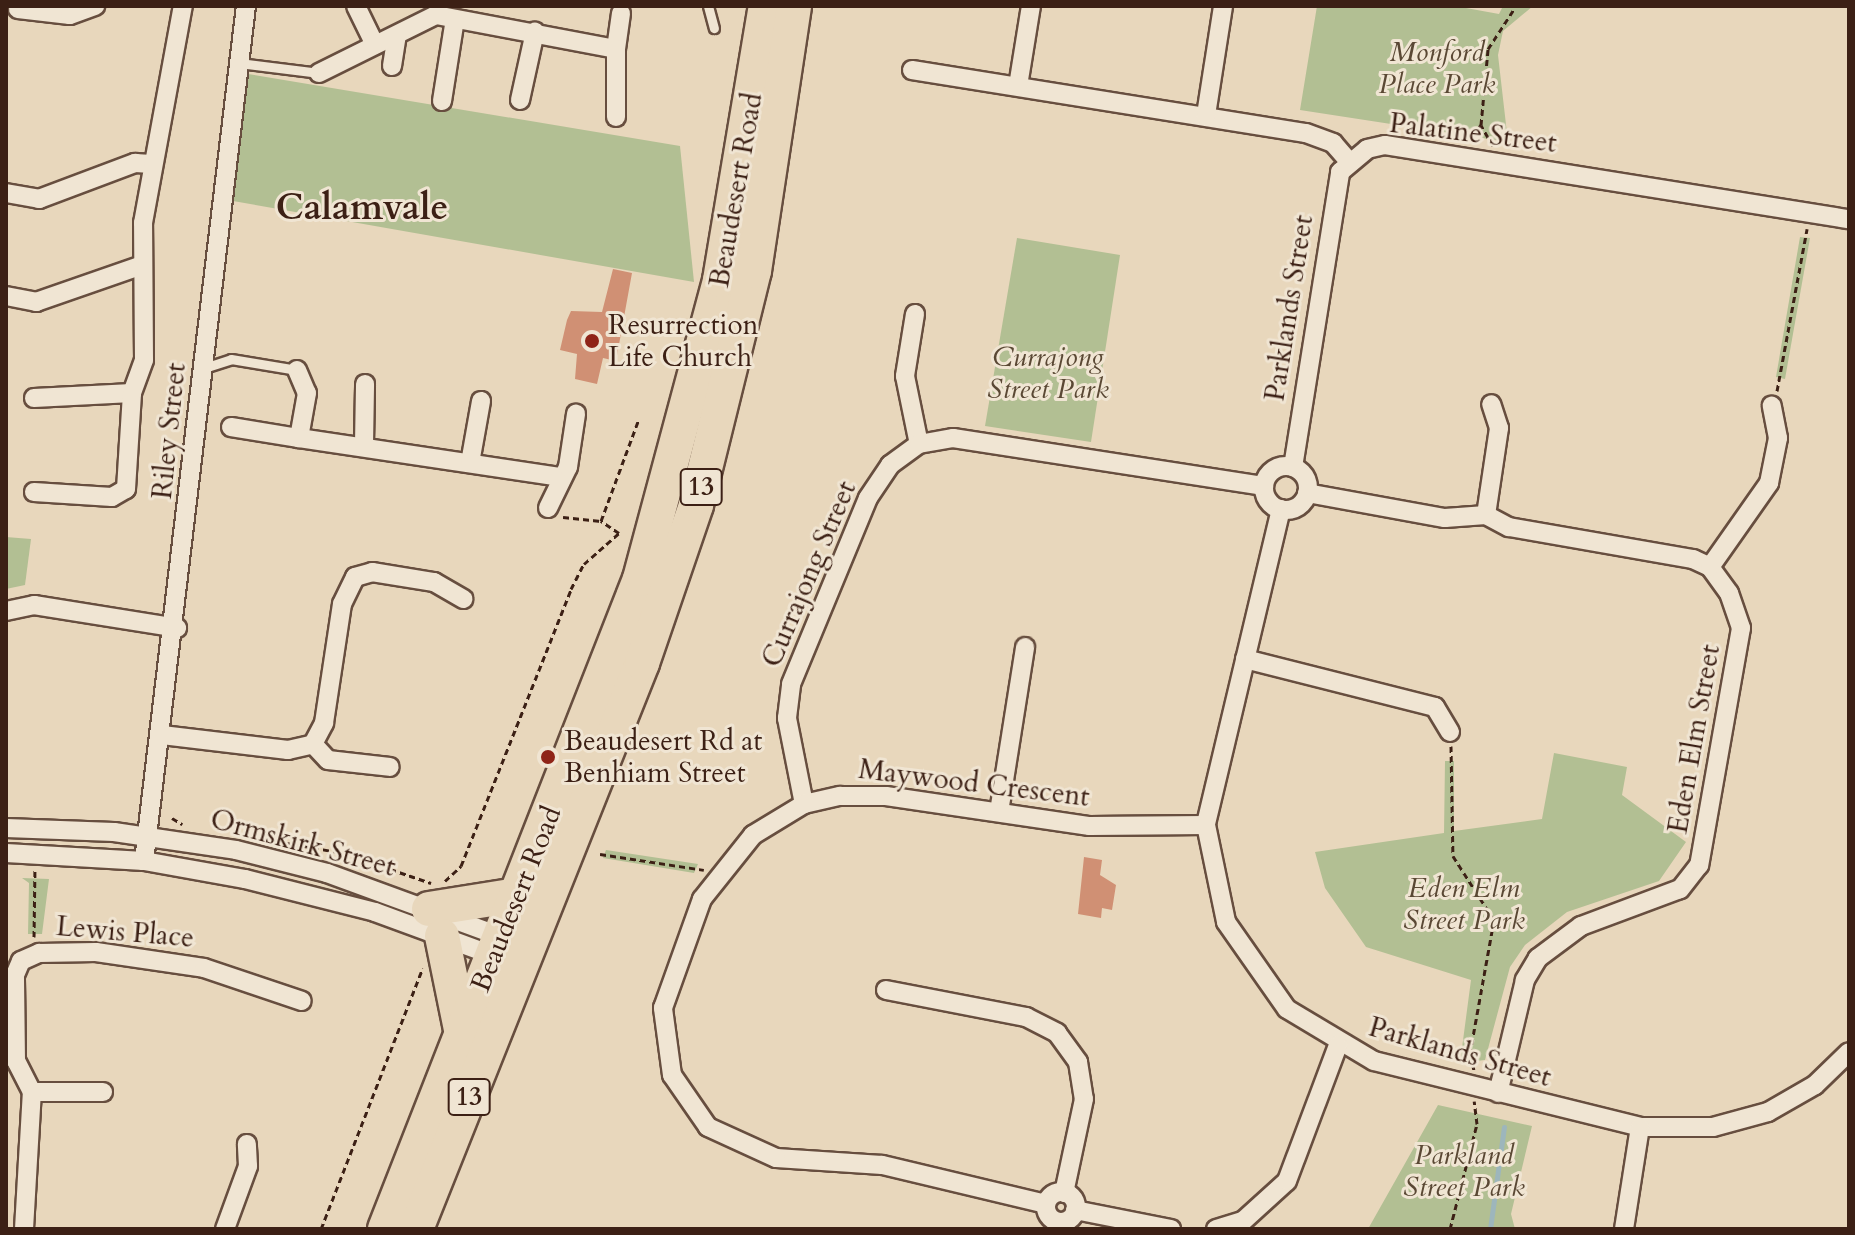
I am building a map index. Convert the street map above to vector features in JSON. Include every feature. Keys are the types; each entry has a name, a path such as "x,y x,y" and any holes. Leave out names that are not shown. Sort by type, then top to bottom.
{"highway":[{"name":"Beaudesert Road","path":"385,1229 462,1034 511,951 517,895 630,607 672,470 735,205 766,6"},
{"name":"Beaudesert Road","path":"416,1229 511,951 696,505 754,271 794,6"},
{"path":"462,1034 429,941 517,895"}],"street":[{"path":"18,9 70,15 95,6"},
{"path":"34,492 112,497 126,489 132,393 144,360 142,265 152,164 183,6"},
{"name":"Riley Street","path":"144,861 177,628 246,6"},
{"path":"356,6 375,45"},
{"path":"1018,86 1031,6"},
{"path":"1206,115 1223,6"},
{"path":"616,117 616,49 621,13"},
{"path":"319,73 436,15 616,49"},
{"path":"442,101 455,19"},
{"path":"520,100 535,32"},
{"path":"392,66 397,35"},
{"path":"912,70 1206,115 1326,139 1348,160"},
{"name":"Palatine Street","path":"1348,160 1385,145 1849,219"},
{"name":"Parklands Street","path":"1293,467 1336,185 1348,160"},
{"path":"6,193 39,199 135,163 152,164"},
{"path":"6,296 36,302 142,265"},
{"path":"915,314 905,376 919,444 953,438 1264,486 1281,509 1295,508 1307,493 1306,479 1293,467 1272,471 1264,486"},
{"path":"297,370 307,393 299,438"},
{"path":"364,444 365,384"},
{"path":"34,398 132,393"},
{"path":"470,463 481,401"},
{"path":"1486,515 1499,428 1491,404"},
{"path":"1307,493 1445,518 1486,515 1509,527 1642,545 1710,567 1769,483 1778,438 1772,406"},
{"path":"548,508 561,477 576,414"},
{"path":"231,427 364,444 561,477"},
{"name":"Currajong Street","path":"804,804 787,718 791,684 868,498 890,465 919,444"},
{"name":"Parklands Street","path":"1281,509 1206,825 1226,922 1252,968 1287,1009 1338,1045 1498,1093 1640,1127 1713,1127 1768,1112 1815,1085 1849,1052"},
{"name":"Eden Elm Street","path":"1498,1093 1525,980 1538,958 1581,926 1680,889 1699,865 1741,628 1710,567"},
{"path":"162,735 288,750 313,744 324,723 342,604 355,577 372,572 434,582 463,599"},
{"path":"6,611 34,605 177,628"},
{"path":"999,812 1025,647"},
{"path":"1245,659 1435,707 1450,732"},
{"path":"313,744 328,760 390,767"},
{"name":"Maywood Crescent","path":"1075,1210 1058,1221 1046,1204 882,1165 776,1158 708,1127 672,1075 663,1008 716,873 753,835 804,804 886,796 1090,826 1206,825"},
{"name":"Ormskirk Street","path":"6,828 147,836 279,859 429,941 511,951"},
{"name":"Ormskirk Street","path":"6,853 34,863 144,861 304,893 429,941 511,951"},
{"name":"Lewis Place","path":"24,1229 32,1092 16,1061 15,975 21,961 39,953 96,952 204,968 302,1001"},
{"path":"886,990 1026,1017 1057,1033 1078,1062 1084,1099 1064,1193 1075,1210 1171,1229"},
{"path":"1216,1229 1243,1221 1287,1181 1338,1045"},
{"path":"32,1092 103,1092"},
{"path":"1624,1229 1640,1127"},
{"path":"225,1229 248,1166 247,1144"},
{"path":"1046,1204 1064,1193"}],"lane":[{"path":"708,6 714,28"},
{"path":"239,63 319,73"},
{"path":"204,368 231,359 297,370"}],"path":[{"path":"1493,146 1481,125 1488,49 1516,6"},
{"path":"1466,142 1481,125"},
{"path":"1772,406 1810,213"},
{"path":"601,521 639,419"},
{"path":"259,838 343,853 424,881 452,878 571,589 584,564 619,533 601,521 581,523 548,508"},
{"path":"1450,732 1453,856 1494,920 1470,1054 1476,1076"},
{"path":"172,818 195,827"},
{"path":"600,854 716,873"},
{"path":"21,872 34,863"},
{"path":"34,863 50,872"},
{"path":"34,863 39,953"},
{"path":"321,1229 429,941"},
{"path":"1450,1229 1477,1124 1473,1102"}],"green space":[{"name":"Monford Place Park","path":"1317,6 1455,6 1499,14 1503,6 1533,6 1503,31 1498,55 1508,142 1300,110"},
{"path":"248,74 680,146 694,282 233,201"},
{"path":"1800,237 1810,238 1785,379 1776,377"},
{"name":"Currajong Street Park","path":"1017,238 1120,255 1091,442 985,426"},
{"path":"6,537 31,539 25,585 6,589"},
{"name":"Eden Elm Street Park","path":"1554,753 1627,767 1622,795 1686,842 1659,881 1567,912 1525,945 1510,967 1485,1060 1460,1063 1471,980 1366,947 1325,888 1315,852 1444,833 1445,761 1454,761 1454,831 1542,819"},
{"path":"606,850 698,864 694,873 603,858"},
{"path":"22,878 49,879 42,934 28,934 29,883"},
{"name":"Parkland Street Park","path":"1438,1105 1532,1126 1511,1214 1515,1229 1368,1229"}],"building":[{"name":"Resurrection Life Church","path":"613,269 632,273 616,361 603,358 597,384 575,379 577,354 560,350 567,320 571,311 602,312"},
{"path":"1084,857 1102,860 1100,875 1116,885 1112,910 1102,908 1101,918 1078,914"}],"waterway":[{"path":"1490,1229 1504,1127"}],"place":[{"name":"Resurrection Life Church","path":"592,341"},
{"name":"Beaudesert Rd at Benhiam Street","path":"548,757"}],"district":[{"name":"Calamvale","path":"362,208"}]}
